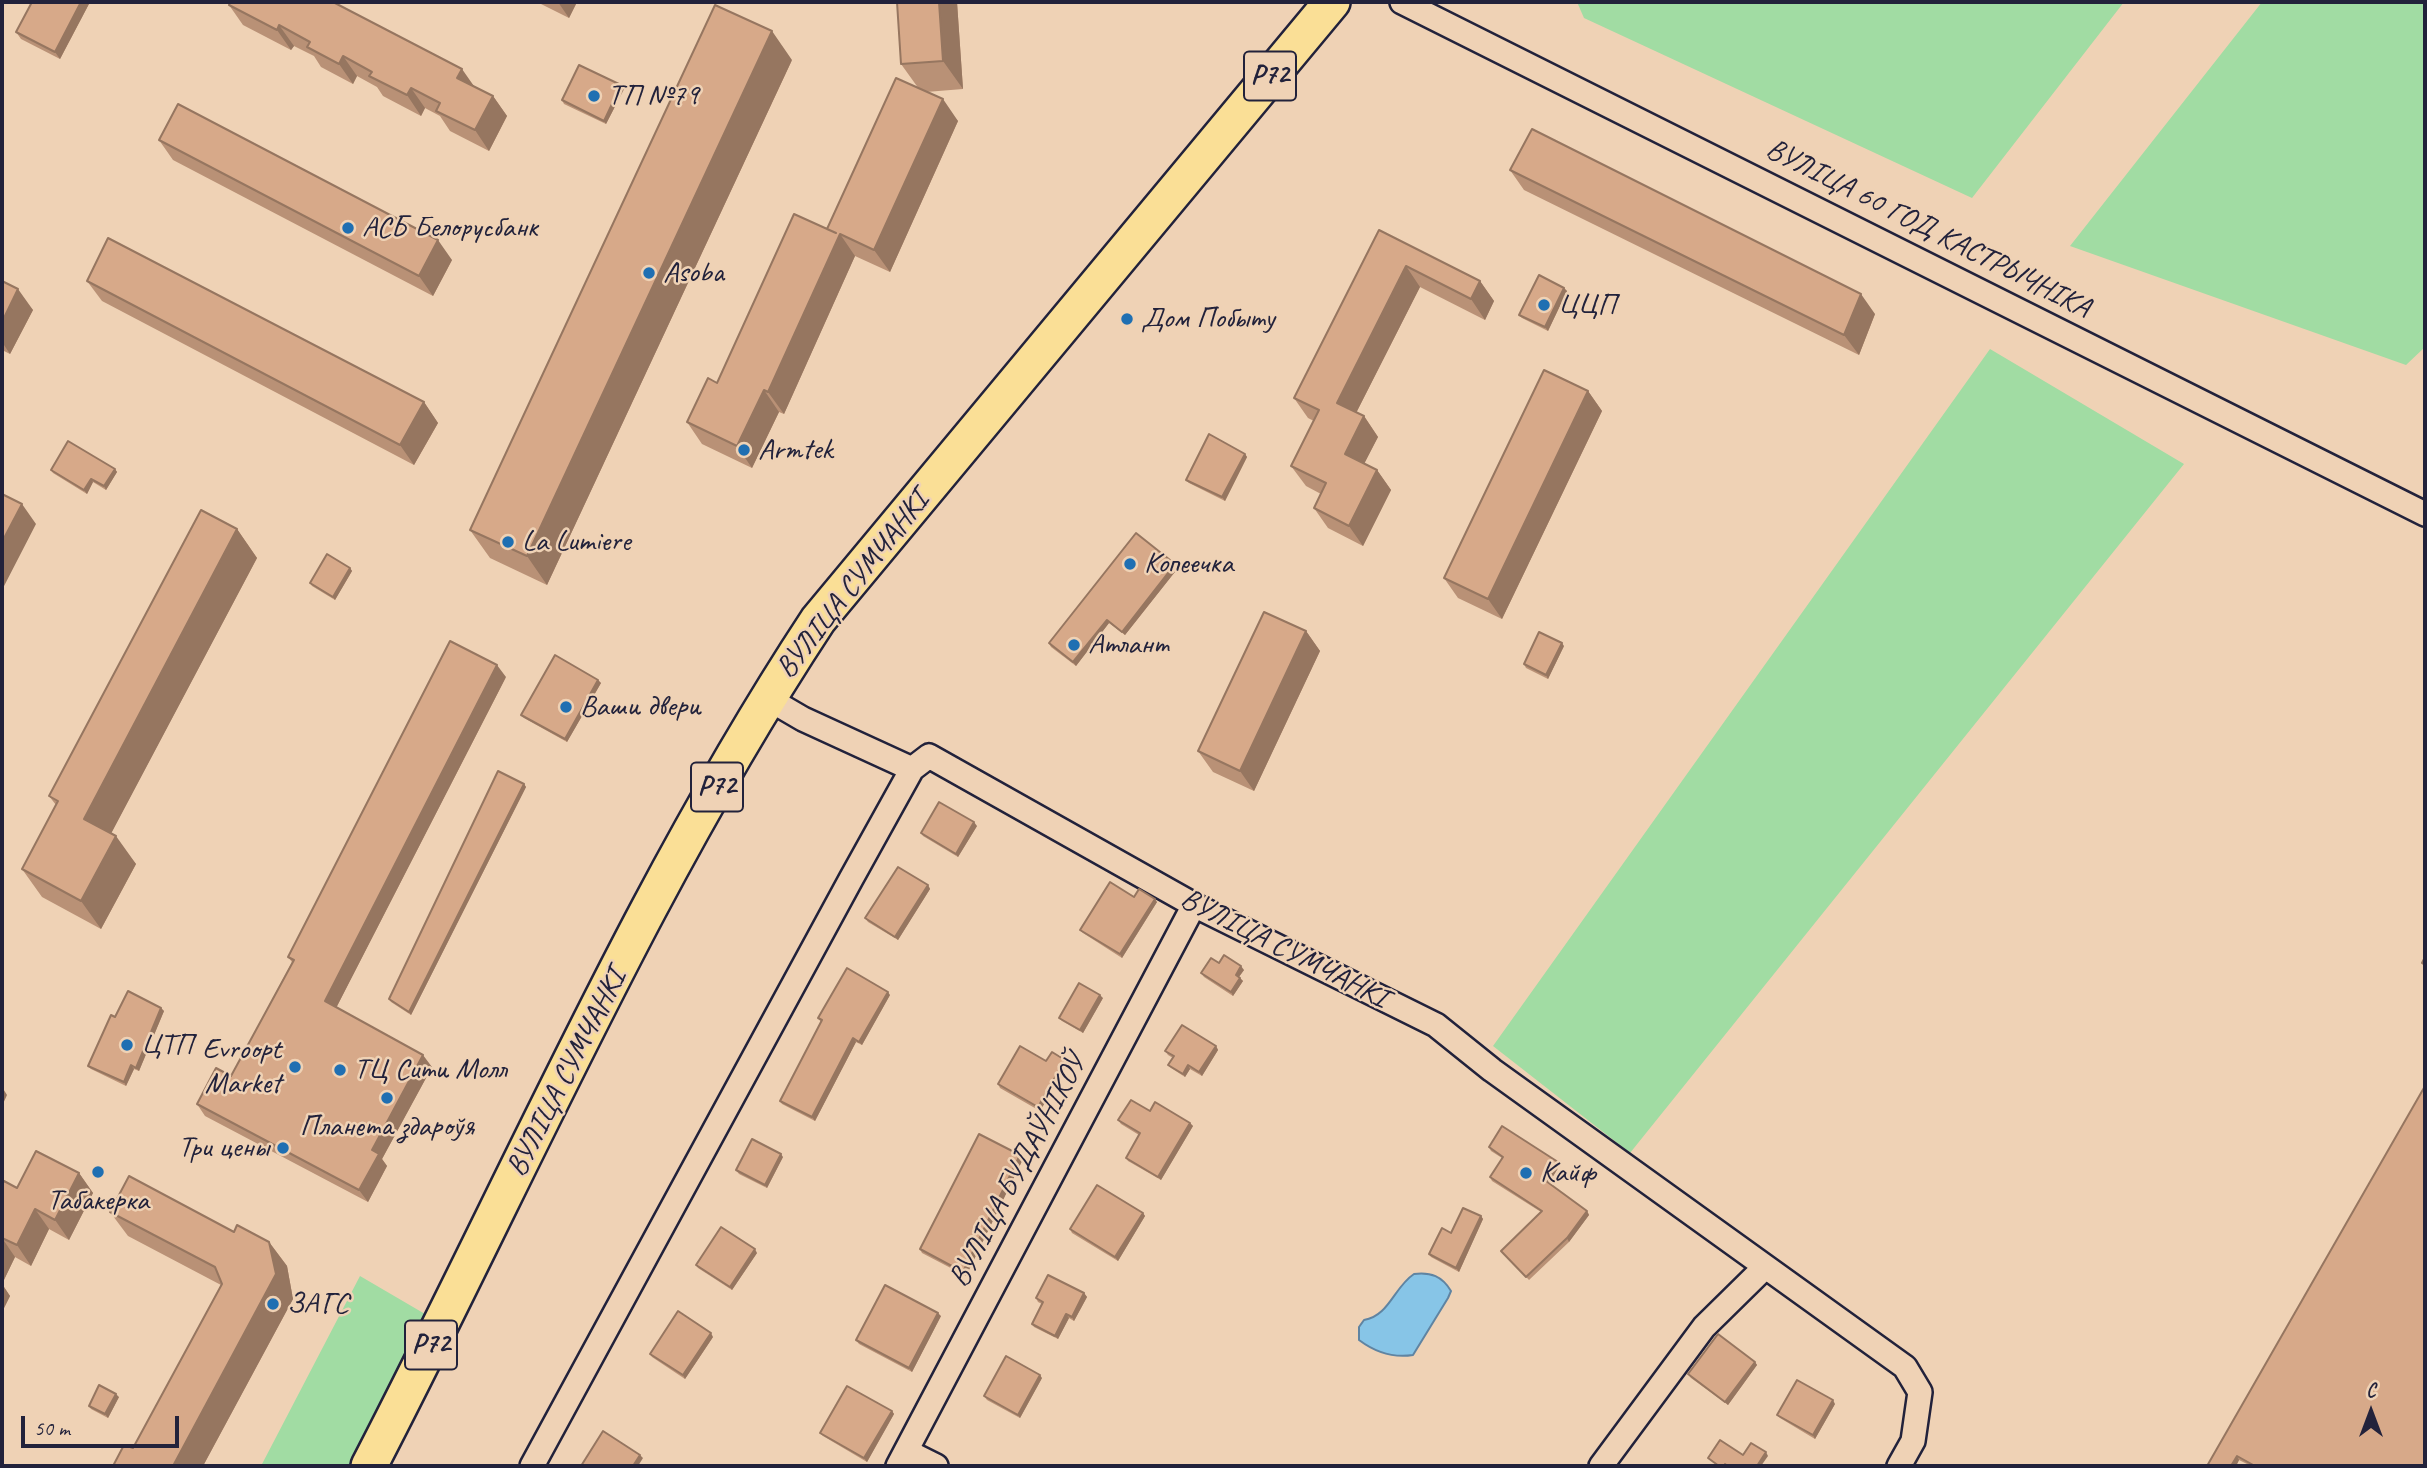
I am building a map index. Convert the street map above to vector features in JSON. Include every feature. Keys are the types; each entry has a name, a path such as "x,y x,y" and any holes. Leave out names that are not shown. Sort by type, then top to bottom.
{"main road":[{"name":"ВУЛІЦА СУМЧАНКІ","path":"369,1466 641,927 767,698 818,620 1332,2"}],"street":[{"name":"ВУЛІЦА 60 ГОД КАСТРЫЧНІКА","path":"1402,2 2425,514"},
{"path":"532,1466 912,769 803,719 767,698"},
{"name":"ВУЛІЦА СУМЧАНКІ","path":"912,769 929,756 1194,905 1436,1025 1492,1070 1905,1367 1920,1392 1913,1441 1899,1466"},
{"name":"ВУЛІЦА БУДАЎНІКОЎ","path":"902,1459 1194,905"},
{"path":"1601,1466 1704,1327 1765,1267"},
{"path":"902,1459 936,1466"}],"green space":[{"path":"1577,2 2124,2 1972,198 1584,18"},
{"path":"2262,2 2425,2 2425,347 2406,365 2070,246"},
{"path":"1990,349 2184,464 1630,1153 1493,1046"},
{"path":"360,1276 425,1314 349,1466 261,1466"}],"water":[{"path":"1414,1274 1436,1276 1451,1291 1413,1355 1385,1353 1359,1340 1359,1327 1364,1320 1380,1313"}],"building":[{"path":"32,2 81,2 55,52 16,32"},
{"path":"230,2 333,2 462,69 457,78 493,96 475,130 436,111 440,103 411,88 407,95 369,76 372,72 343,56 339,64 307,47 310,42 279,25 277,30 229,5"},
{"path":"897,2 939,2 943,61 901,64"},
{"path":"715,5 772,31 527,556 470,530"},
{"name":"ТП №79","path":"579,65 621,85 604,121 562,100"},
{"path":"896,78 943,99 874,250 840,234 768,392 764,390 737,446 687,422 708,378 717,383 794,214 827,229"},
{"name":"АСБ Белорусбанк","path":"178,104 438,240 419,276 159,140"},
{"path":"1532,129 1861,294 1844,335 1510,170"},
{"path":"1379,230 1480,281 1471,299 1406,266 1337,403 1364,416 1345,454 1377,470 1349,526 1314,508 1326,483 1291,466 1319,410 1294,398"},
{"path":"108,238 424,402 400,445 87,281"},
{"name":"ЦЦП","path":"1539,275 1564,288 1545,327 1519,315"},
{"path":"2,281 18,289 2,322"},
{"path":"1544,370 1588,391 1488,599 1444,578"},
{"path":"1209,434 1245,454 1222,497 1186,480"},
{"path":"68,441 115,469 104,486 91,479 84,490 51,470"},
{"path":"2,494 22,504 2,542"},
{"path":"201,510 237,529 84,819 116,836 81,901 22,869 58,801 49,796"},
{"path":"1136,533 1175,564 1122,632 1107,620 1073,662 1049,643"},
{"path":"327,554 350,568 333,597 310,583"},
{"path":"1264,612 1306,631 1240,771 1198,751"},
{"path":"1539,632 1562,643 1546,675 1524,664"},
{"path":"450,641 497,665 325,1001 423,1055 372,1150 379,1154 359,1190 197,1104 216,1068 231,1076 294,960 288,957"},
{"path":"555,655 598,680 565,739 521,715"},
{"path":"498,771 524,784 409,1012 389,999"},
{"path":"939,802 974,822 956,854 921,833"},
{"path":"898,867 928,885 895,937 865,918"},
{"path":"1110,882 1134,897 1139,889 1155,899 1120,954 1080,930"},
{"path":"1224,955 1241,966 1236,975 1240,978 1231,992 1201,973 1211,958 1219,963"},
{"path":"847,968 888,992 859,1042 853,1038 812,1117 780,1101 822,1020 818,1018"},
{"path":"1079,983 1100,995 1080,1030 1059,1018"},
{"path":"128,991 161,1008 136,1068 131,1065 124,1082 88,1066 111,1015 115,1017"},
{"path":"1182,1025 1216,1046 1199,1072 1188,1065 1183,1074 1168,1065 1174,1056 1165,1051"},
{"path":"1020,1046 1046,1061 1052,1052 1065,1060 1038,1107 998,1084"},
{"path":"2425,1086 2425,1466 2255,1466 2237,1456 2231,1466 2207,1466"},
{"path":"1131,1100 1150,1111 1155,1102 1190,1123 1158,1177 1126,1158 1140,1133 1118,1120"},
{"path":"1502,1126 1558,1162 1546,1181 1587,1211 1567,1238 1526,1277 1501,1251 1542,1211 1490,1177 1503,1157 1489,1147"},
{"path":"979,1134 1020,1155 963,1272 920,1249"},
{"path":"752,1139 781,1154 765,1185 736,1170"},
{"path":"36,1151 79,1173 55,1220 35,1209 17,1245 2,1238 2,1185 4,1181 17,1188"},
{"path":"129,1176 234,1232 237,1225 269,1242 276,1274 173,1466 113,1466 124,1445 133,1448 222,1284 215,1267 110,1212"},
{"path":"1097,1185 1143,1213 1115,1257 1070,1229"},
{"path":"1463,1208 1481,1216 1456,1268 1429,1254 1442,1228 1451,1233"},
{"path":"721,1227 755,1249 730,1287 696,1265"},
{"path":"1048,1275 1084,1293 1072,1317 1066,1314 1055,1336 1032,1324 1043,1302 1036,1298"},
{"path":"885,1285 938,1313 909,1368 856,1340"},
{"path":"678,1311 711,1333 683,1375 650,1354"},
{"path":"1718,1334 1755,1362 1725,1402 1688,1374"},
{"path":"1006,1356 1040,1375 1018,1415 984,1396"},
{"path":"1797,1380 1833,1400 1813,1435 1777,1415"},
{"path":"99,1385 116,1394 105,1414 89,1406"},
{"path":"847,1386 892,1411 864,1458 820,1433"},
{"path":"603,1431 640,1455 633,1466 581,1466"},
{"path":"1720,1440 1743,1455 1751,1443 1766,1452 1757,1466 1719,1466 1708,1458"}],"place":[{"name":"ТП №79","path":"594,96"},
{"name":"АСБ Белорусбанк","path":"348,228"},
{"name":"Asoba","path":"649,273"},
{"name":"ЦЦП","path":"1544,305"},
{"name":"Дом Побыту","path":"1127,319"},
{"name":"Armtek","path":"744,450"},
{"name":"La Lumiere","path":"508,542"},
{"name":"Копеечка","path":"1130,564"},
{"name":"Атлант","path":"1074,645"},
{"name":"Ваши двери","path":"566,707"},
{"name":"ЦТП","path":"127,1045"},
{"name":"Evroopt Market","path":"295,1067"},
{"name":"ТЦ Сити Молл","path":"340,1070"},
{"name":"Планета здароўя","path":"387,1098"},
{"name":"Три цены","path":"283,1148"},
{"name":"Табакерка","path":"98,1172"},
{"name":"Кайф","path":"1526,1173"},
{"name":"ЗАГС","path":"273,1304"}]}
